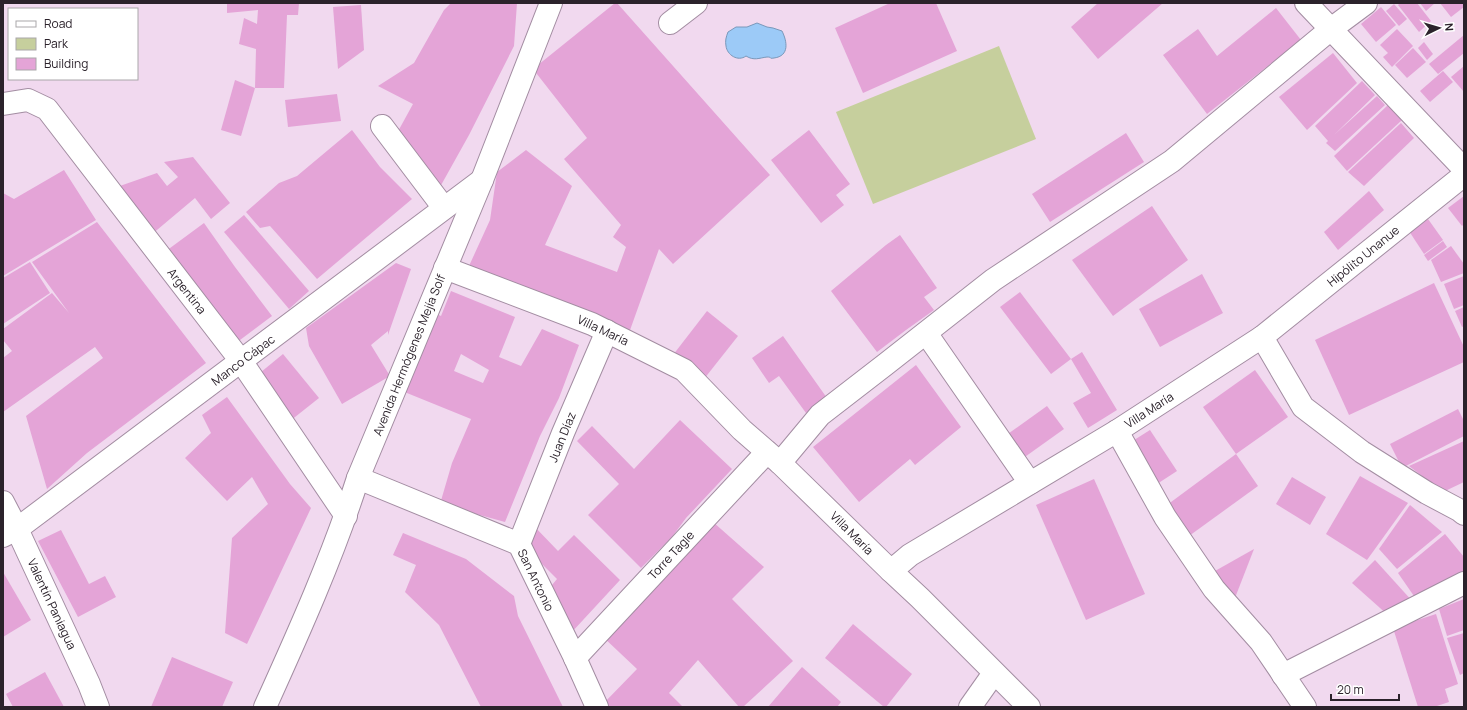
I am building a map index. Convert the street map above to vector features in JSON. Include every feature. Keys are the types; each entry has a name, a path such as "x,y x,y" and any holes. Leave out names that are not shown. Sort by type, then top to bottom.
{"street":[{"name":"Avenida Hermógenes Mejía Solf","path":"265,707 311,604 346,516 358,478 482,180 551,3"},
{"path":"670,23 696,3"},
{"path":"1306,3 1464,169"},
{"path":"1331,30 1366,3"},
{"name":"Torre Tagle","path":"575,658 774,458 820,415 993,280 1172,162 1331,30"},
{"name":"Argentina","path":"3,104 28,100 47,109 241,361 346,516"},
{"path":"382,126 444,208"},
{"name":"Hipólito Unanue","path":"1262,337 1464,176"},
{"name":"Manco Cápac","path":"10,532 482,180"},
{"name":"Villa María","path":"445,268 592,324 684,370 742,430 774,458 891,571 910,555 1117,431 1262,337"},
{"name":"Juan Díaz","path":"519,544 563,433 607,331"},
{"path":"926,333 1030,483"},
{"path":"1262,337 1304,407 1362,452 1427,493 1460,510 1464,514"},
{"path":"1117,431 1165,517 1214,590 1261,642 1305,707"},
{"name":"San Antonio","path":"358,478 519,544 575,658 597,707"},
{"name":"Valentín Paniagua","path":"3,502 10,532 89,684 98,707"},
{"path":"891,571 1029,707"},
{"path":"1283,675 1464,583"},
{"path":"970,707 994,673"}],"green space":[{"path":"999,46 1036,139 873,204 836,112"}],"water":[{"path":"757,23 782,31 786,43 786,48 783,54 774,58 767,57 754,59 746,56 743,58 733,57 728,52 726,44 728,32 736,27 747,27"}],"building":[{"path":"227,3 299,3 298,15 287,15 284,88 255,88 256,49 239,44 244,18 257,24 258,10 227,13"},
{"path":"451,3 517,3 514,46 469,135 440,187 396,135 413,104 378,86 414,63 444,10"},
{"path":"615,3 617,3 770,175 673,264 659,249 629,333 469,266 490,220 497,172 526,150 572,186 545,245 617,272 626,247 613,237 621,225 564,159 587,138 533,69"},
{"path":"890,3 936,3 957,51 863,93 835,28"},
{"path":"1098,3 1163,3 1098,59 1071,27"},
{"path":"1400,3 1417,3 1431,21 1419,32 1398,5"},
{"path":"1420,3 1435,3 1426,11"},
{"path":"1440,3 1464,3 1464,7 1451,17"},
{"path":"1394,4 1407,19 1399,26 1386,11"},
{"path":"361,5 364,50 338,69 333,7"},
{"path":"1381,7 1396,25 1376,42 1361,24"},
{"path":"1276,8 1301,40 1207,114 1163,55 1198,29 1217,56"},
{"path":"1397,29 1413,46 1392,67 1383,57 1388,53 1380,45"},
{"path":"1464,35 1464,53 1438,74 1429,64"},
{"path":"1424,42 1433,54 1427,60 1418,48"},
{"path":"1413,48 1426,62 1407,78 1395,65"},
{"path":"1333,53 1357,83 1307,130 1279,97"},
{"path":"1464,66 1464,92 1451,77"},
{"path":"1443,71 1453,82 1430,102 1420,91"},
{"path":"235,80 255,88 241,136 221,130"},
{"path":"1362,81 1375,95 1334,135 1377,96 1385,105 1335,151 1326,143 1328,141 1315,126"},
{"path":"337,94 341,121 288,127 285,100"},
{"path":"1388,105 1402,120 1347,171 1334,156"},
{"path":"1401,123 1414,138 1364,186 1348,172"},
{"path":"352,130 380,167 412,199 317,279 270,226 260,228 246,212 279,183 297,176"},
{"path":"809,130 850,184 836,195 844,205 821,223 771,160"},
{"path":"1126,133 1144,162 1050,222 1032,194"},
{"path":"193,157 230,203 211,219 195,198 151,235 117,187 157,173 167,186 178,177 164,162"},
{"path":"64,170 96,220 3,276 3,193 14,199"},
{"path":"1369,191 1384,210 1338,250 1324,232"},
{"path":"1464,196 1464,224 1462,226 1448,208"},
{"path":"1152,206 1188,260 1113,316 1072,260"},
{"path":"244,215 309,291 289,309 224,232"},
{"path":"1428,219 1443,240 1424,254 1409,231"},
{"path":"97,222 206,363 87,453 47,489 26,416 103,358 95,347 3,412 3,358 12,351 3,340 3,329 52,293 69,313 32,262"},
{"path":"204,223 272,316 236,343 166,251"},
{"path":"900,235 937,288 924,297 934,310 877,352 831,291"},
{"path":"1443,241 1447,247 1428,261 1424,255"},
{"path":"1451,246 1464,264 1464,273 1441,282 1431,260"},
{"path":"30,262 50,293 3,324 3,278"},
{"path":"396,263 411,269 388,335 388,331 371,345 390,376 342,404 309,346 306,328"},
{"path":"1202,274 1223,313 1160,347 1139,309"},
{"path":"1464,276 1464,305 1454,309 1444,284"},
{"path":"1434,283 1464,347 1464,362 1349,415 1315,340"},
{"path":"451,291 515,317 499,357 521,366 542,329 579,345 559,398 540,436 505,522 440,504 452,463 471,419 402,391 432,312 441,316","holes":["461,354 489,370 483,383 454,371"]},
{"path":"1020,292 1071,359 1051,374 1000,307"},
{"path":"1464,307 1464,326 1462,327 1455,311"},
{"path":"707,311 738,336 704,379 673,355"},
{"path":"783,336 827,398 806,413 779,376 769,383 752,358"},
{"path":"1082,352 1117,410 1088,428 1073,403 1091,393 1071,359"},
{"path":"283,354 319,398 290,421 255,377"},
{"path":"916,365 961,427 915,465 910,459 859,502 813,447"},
{"path":"1255,370 1288,417 1236,454 1203,407"},
{"path":"227,397 290,484 311,508 247,644 225,633 232,538 268,504 252,477 227,501 185,458 211,433 202,415"},
{"path":"1047,406 1064,429 1022,459 1005,436"},
{"path":"1458,409 1464,421 1464,436 1402,468 1390,444"},
{"path":"680,420 732,469 686,518 672,537 641,568 588,515 619,484 577,441 592,426 634,469"},
{"path":"1150,430 1177,471 1157,484 1131,442"},
{"path":"1464,441 1464,482 1443,492 1409,466"},
{"path":"1236,454 1258,486 1189,536 1167,505"},
{"path":"1360,476 1408,503 1367,560 1326,534"},
{"path":"1292,477 1326,497 1310,525 1276,504"},
{"path":"1094,479 1145,594 1086,620 1036,505"},
{"path":"1410,505 1442,532 1397,569 1379,549"},
{"path":"713,522 764,567 732,599 793,661 743,707 739,707 698,660 669,693 683,707 603,707 602,705 637,669 602,636"},
{"path":"532,524 558,551 574,535 620,580 571,633 547,591 557,579 525,547"},
{"path":"61,530 89,584 105,576 116,597 78,617 38,541"},
{"path":"403,533 466,559 514,596 518,616 563,707 481,707 439,625 405,592 416,565 393,555"},
{"path":"1445,534 1464,557 1464,575 1416,599 1398,573"},
{"path":"1254,549 1233,603 1215,571"},
{"path":"1375,560 1414,603 1389,616 1352,583"},
{"path":"3,572 31,620 3,637"},
{"path":"1464,599 1464,630 1447,636 1439,609"},
{"path":"1436,614 1458,684 1445,689 1449,702 1434,707 1418,707 1393,628"},
{"path":"853,624 912,674 886,707 884,707 825,658"},
{"path":"1464,633 1464,673 1460,675 1447,638"},
{"path":"172,657 233,682 222,707 151,707"},
{"path":"802,667 841,702 837,707 768,707"},
{"path":"45,672 64,707 13,707 6,694"}]}
